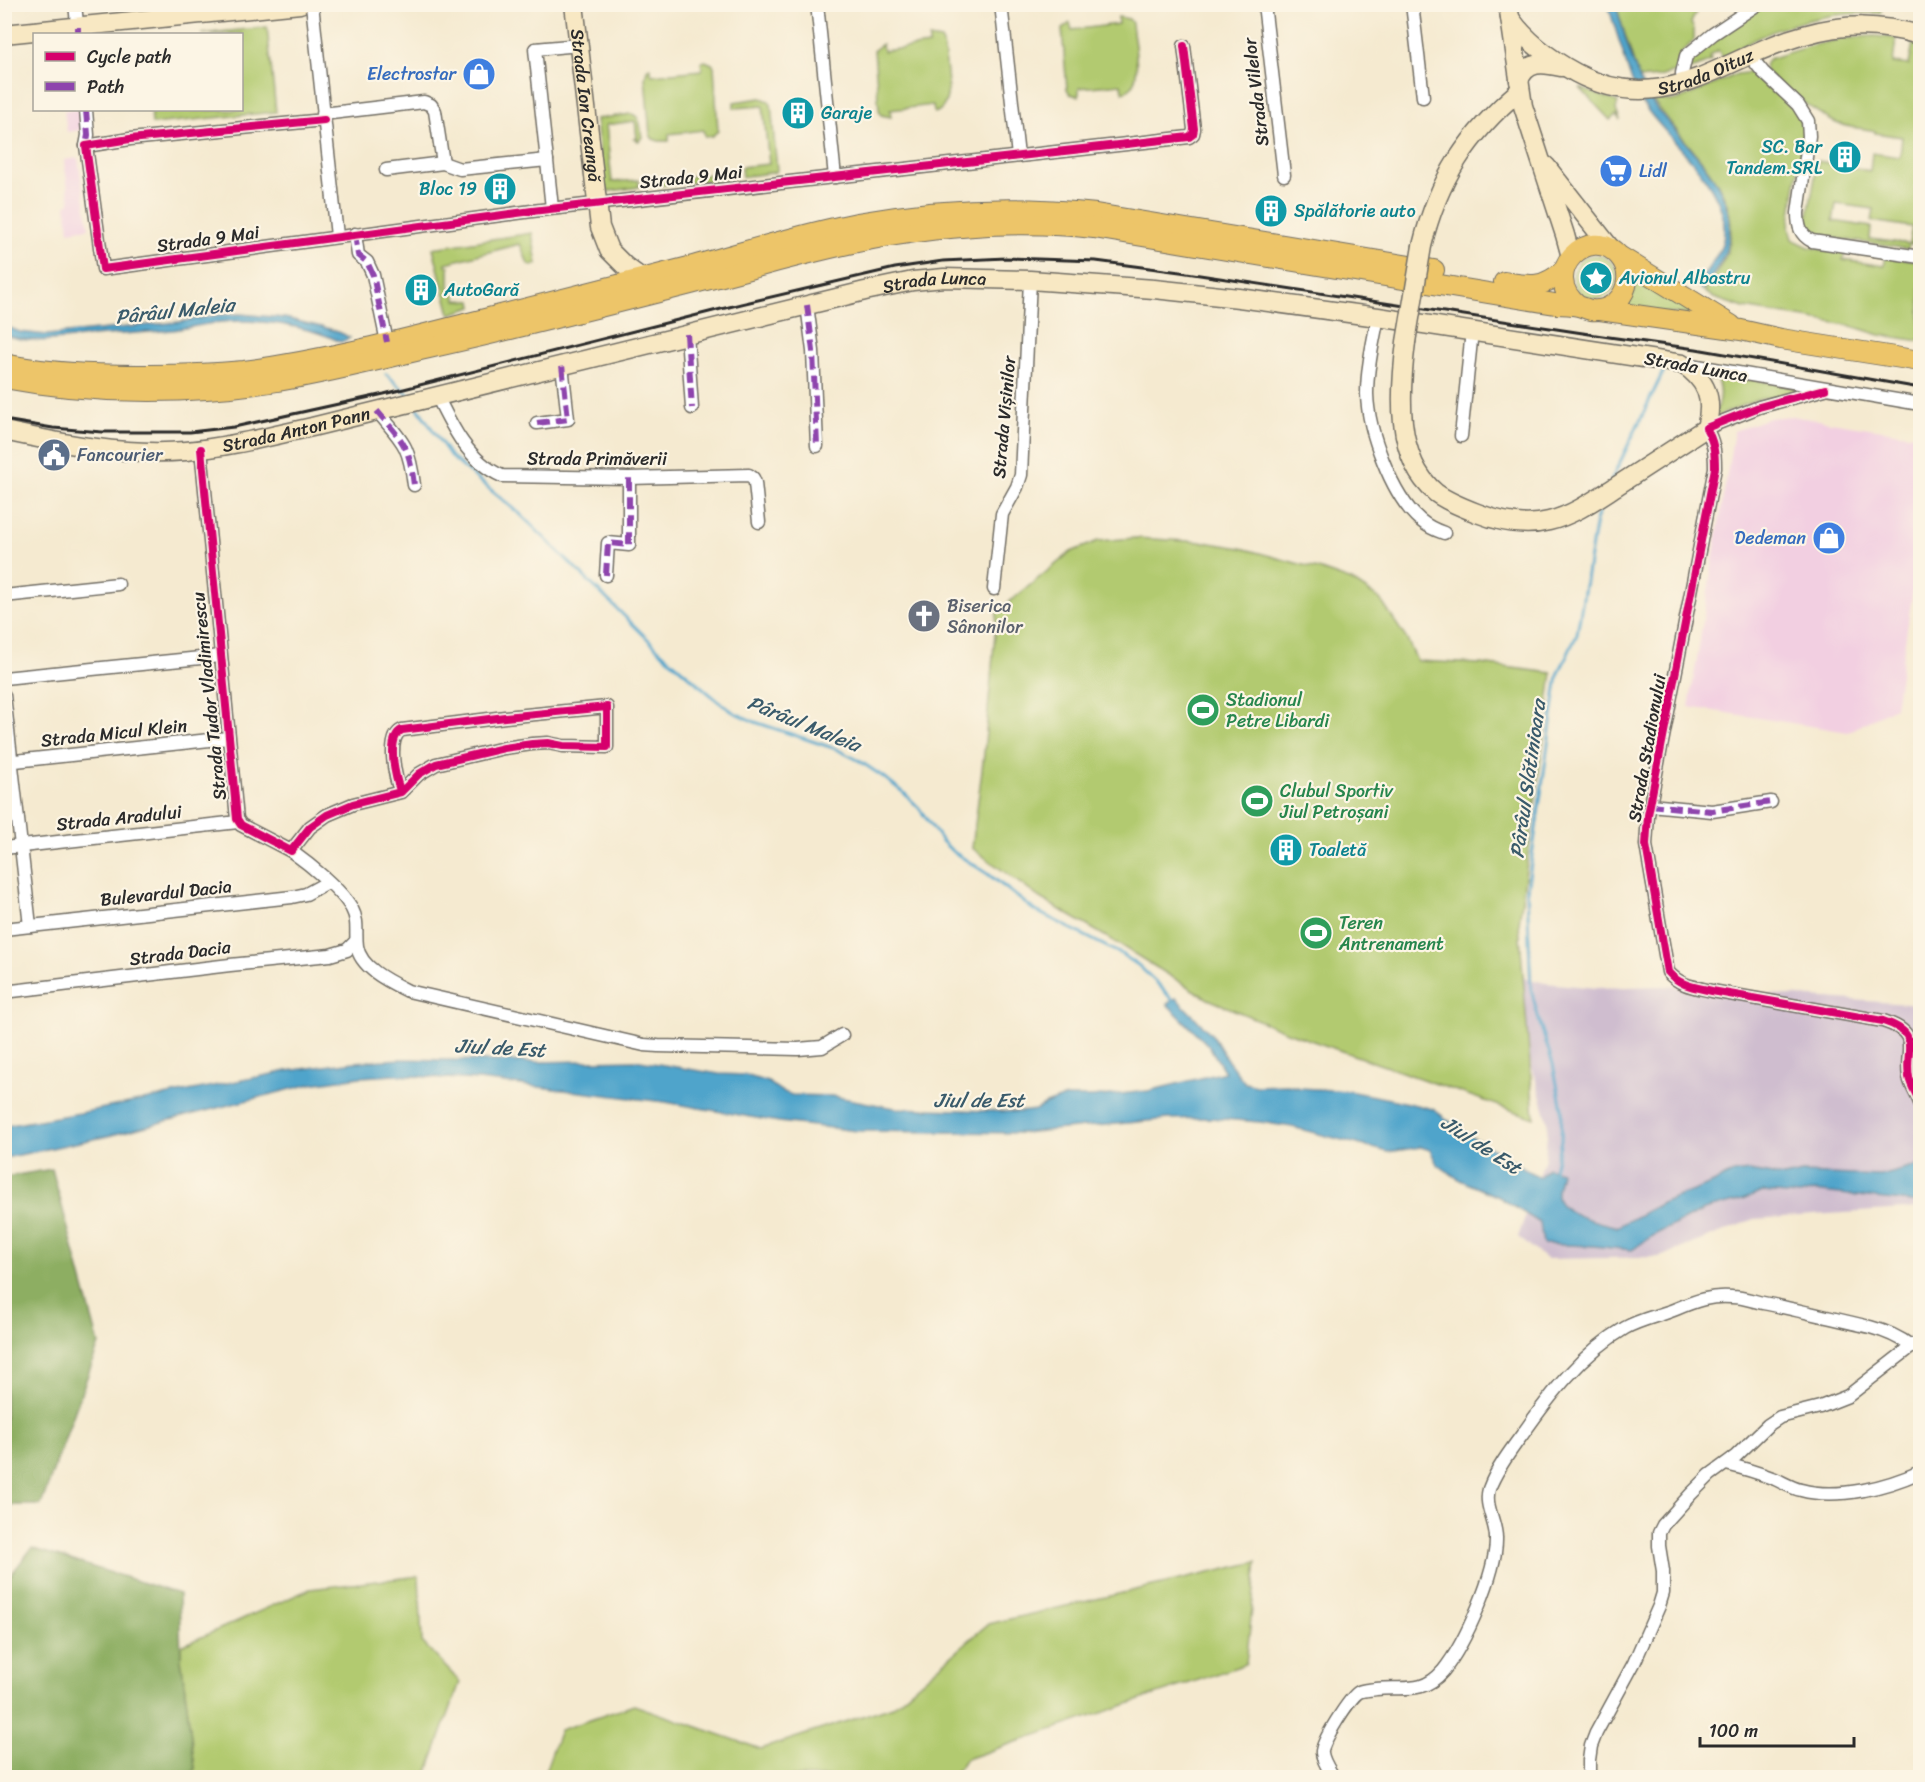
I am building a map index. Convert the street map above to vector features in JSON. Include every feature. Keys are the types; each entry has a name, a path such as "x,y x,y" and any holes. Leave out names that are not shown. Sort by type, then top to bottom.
{"main road":[{"path":"4,34 78,31 300,4"},
{"name":"Strada Ion Creangă","path":"574,4 600,227 609,250 645,287"},
{"path":"1509,11 1526,119 1542,160 1567,264 1564,287 1572,301 1585,309 1741,330 1781,339 1920,362"},
{"name":"Strada Oituz","path":"1509,11 1526,37 1566,68 1598,83 1615,88 1641,91 1668,88 1685,83 1801,35 1839,27 1862,25 1884,27 1920,35"},
{"path":"1566,68 1535,64 1526,69 1520,85 1484,123 1454,163 1435,201 1422,246 1406,342 1401,395 1405,435 1417,469 1437,493 1475,513 1516,523 1534,524 1550,521 1591,502 1706,428 1710,408 1707,392 1698,376 1682,364"},
{"path":"1542,160 1626,267 1628,279 1620,299 1600,310"},
{"path":"645,287 821,231 855,224 924,214 1016,209 1061,210 1118,217 1525,285 1546,283 1580,249 1601,246 1741,330"},
{"path":"4,364 88,375 200,374 244,371 443,337 645,287 877,238 948,228 1030,224 1094,228 1578,306"},
{"name":"Strada Lunca","path":"422,400 807,305 913,281 944,278 1030,280 1227,296 1682,364"},
{"path":"4,378 88,389 199,389 273,382 391,346"},
{"name":"Strada Anton Pann","path":"4,431 57,442 108,449 168,452 259,439 422,400"}],"street":[{"path":"75,4 78,31"},
{"path":"312,4 337,236"},
{"path":"817,4 835,177"},
{"path":"1001,4 1018,156"},
{"name":"Strada Vilelor","path":"1264,4 1284,175"},
{"path":"1412,4 1423,97"},
{"path":"1685,83 1682,66 1686,56 1713,34 1758,4"},
{"path":"552,208 535,50 579,45"},
{"name":"Strada 9 Mai","path":"86,146 103,269 552,208 1189,137 1193,134 1194,129 1185,46"},
{"path":"1750,56 1763,72 1798,105 1808,121 1809,136 1798,213 1798,225 1803,235 1812,241 1920,257"},
{"path":"86,111 88,135 86,146 324,117 424,102 431,105 435,111 442,163"},
{"path":"386,170 442,163 460,169 547,160"},
{"path":"354,234 358,255 367,262 373,275 391,346"},
{"name":"Strada Vișinilor","path":"994,589 999,526 1002,514 1021,475 1030,280"},
{"path":"807,305 813,351 817,446"},
{"path":"1377,317 1367,393 1374,434 1392,481 1409,507 1425,525 1444,533"},
{"path":"1461,436 1472,331"},
{"path":"687,334 692,408"},
{"name":"Strada Lunca","path":"1682,364 1920,404"},
{"path":"537,423 568,418 562,365"},
{"path":"1706,428 1759,407 1825,389"},
{"name":"Strada Primăverii","path":"422,400 489,471 502,477 629,478 749,475 755,483 759,522"},
{"path":"377,411 406,446 414,485"},
{"name":"Strada Stadionului","path":"1706,428 1713,440 1715,468 1646,827 1646,845 1668,972 1675,980 1712,991 1896,1026 1906,1036 1910,1046 1909,1080 1920,1103"},
{"name":"Strada Tudor Vladimirescu","path":"201,449 237,819 241,825 291,851 308,863 341,894 352,907 356,918 358,928 356,941"},
{"path":"606,575 608,543 629,545 629,478"},
{"path":"4,596 118,584"},
{"path":"4,678 220,657"},
{"path":"4,695 8,762 30,926"},
{"path":"291,851 310,827 327,815 353,804 401,792 419,774 436,764 504,748 548,743 563,746 607,747 607,707 432,725 397,732 394,737 394,766 396,781 401,792"},
{"name":"Strada Micul Klein","path":"8,762 228,738"},
{"path":"1650,805 1712,811 1771,802"},
{"name":"Strada Aradului","path":"4,848 238,822"},
{"name":"Bulevardul Dacia","path":"4,928 292,897 306,894 327,882"},
{"path":"356,941 364,961 376,972 408,991 644,1045 798,1049 822,1047 842,1035"},
{"name":"Strada Dacia","path":"4,992 230,964 330,956 347,950 356,941"},
{"path":"1334,1778 1321,1753 1323,1745 1346,1706 1358,1693 1384,1688 1408,1690 1423,1686 1435,1680 1445,1669 1484,1592 1496,1546 1488,1502 1489,1490 1517,1441 1552,1394 1589,1354 1610,1338 1627,1327 1699,1299 1733,1297 1870,1327 1916,1343"},
{"path":"1589,1778 1591,1746 1596,1733 1634,1663 1663,1593 1659,1533 1663,1526 1710,1475 1736,1456 1768,1425 1780,1417 1820,1407 1848,1396 1916,1343"},
{"path":"1726,1464 1756,1472 1801,1490 1820,1493 1886,1486 1920,1473"}],"shaded area":[{"path":"64,111 83,111 86,129 67,132"},
{"path":"78,158 89,228 69,231 66,205 70,203 64,160"},
{"path":"1792,416 1920,436 1920,544 1895,707 1848,732 1689,707 1734,431 1769,418"},
{"path":"1522,977 1545,983 1597,988 1662,986 1920,1005 1920,1208 1754,1219 1660,1257 1546,1259 1518,1237 1545,1158 1548,1122 1518,1018"}],"green space":[{"path":"1616,5 1677,5 1697,10 1691,23 1694,29 1694,40 1681,54 1678,71 1659,77 1639,79"},
{"path":"1765,5 1883,5 1880,13 1838,15 1797,23 1758,38 1722,58 1718,51 1710,56 1711,61 1689,70 1689,60 1721,32"},
{"path":"1118,17 1129,19 1132,23 1136,51 1134,82 1123,92 1121,84 1079,88 1079,96 1070,94 1067,89 1062,29 1070,23 1072,30 1118,24"},
{"path":"267,27 276,112 152,124 151,111 243,111 243,33 210,33"},
{"path":"1874,36 1896,38 1893,63 1909,65 1913,43 1920,45 1920,245 1909,244 1908,249 1820,236 1808,228 1801,214 1808,215 1818,161 1870,171 1872,153 1900,157 1902,137 1875,133 1875,131 1834,122 1787,91 1765,69 1769,59 1795,50 1847,38","holes":["1836,204 1874,209 1872,221 1912,227 1909,244 1870,239 1871,227 1833,221"]},
{"path":"929,38 941,40 943,44 948,83 945,102 941,109 934,113 933,105 890,110 891,117 881,115 874,50 882,44 883,51 929,45"},
{"path":"705,61 714,66 718,131 712,136 705,137 703,130 669,134 669,141 653,139 650,135 645,77 647,70 650,67 652,75 702,70 701,62"},
{"path":"1754,72 1779,90 1793,106 1802,124 1804,134 1789,227 1792,239 1809,247 1835,252 1836,248 1845,250 1843,260 1884,266 1886,256 1920,261 1920,341 1880,335 1848,325 1744,308 1714,298 1704,291 1726,255 1731,222 1728,206 1714,178 1652,99 1671,101 1683,98 1737,74"},
{"path":"1580,88 1618,102 1616,110 1620,120 1616,115 1610,120"},
{"path":"761,98 771,104 777,170 742,177 741,167 769,164 763,106 734,108 734,102"},
{"path":"631,114 637,117 640,123 642,137 639,141 634,139 637,138 635,121 606,125 612,182 639,180 639,187 604,192 596,119"},
{"path":"735,172 735,178 647,187 646,181"},
{"path":"532,233 537,264 532,266 528,264 520,244 446,263 446,266 449,266 449,290 456,291 456,300 472,301 473,307 450,314 433,248"},
{"path":"1595,255 1604,256 1611,261 1616,268 1616,286 1611,293 1604,298 1595,299 1586,298 1579,293 1574,286 1573,277 1574,268 1579,261 1586,256"},
{"path":"1636,272 1711,317 1621,309 1634,293"},
{"path":"1713,372 1803,390 1753,401 1714,418 1720,394"},
{"name":"Clubul Sportiv Jiul Petroșani","path":"1135,538 1204,542 1241,548 1318,569 1352,581 1380,599 1408,641 1417,661 1480,664 1552,673 1519,923 1534,1118 1287,1032 1208,999 1040,898 972,848 984,754 997,612 1071,552 1098,541"},
{"path":"52,1169 99,1344 41,1505 5,1505 5,1177"},
{"path":"32,1548 179,1594 181,1659 195,1769 191,1777 5,1777 5,1582"},
{"path":"1257,1562 1246,1664 966,1759 951,1777 543,1777 560,1730 634,1705 761,1749 893,1706 988,1624"},
{"path":"419,1576 422,1642 460,1682 426,1777 191,1777 195,1768 181,1646 310,1589"}],"water":[{"path":"1608,5 1616,5 1634,66 1644,89 1663,116 1708,170 1728,210 1730,232 1724,255 1702,290 1696,285 1721,247 1724,228 1721,208 1699,170 1643,104 1630,76"},
{"path":"240,314 285,318 330,329 350,338 341,342 328,336 282,324 250,321 47,340 26,340 5,335 5,326 20,332 47,335"},
{"name":"Jiul de Est","path":"1176,998 1213,1036 1245,1083 1257,1086 1288,1085 1348,1091 1433,1109 1461,1130 1539,1177 1548,1168 1561,1172 1557,1193 1559,1202 1572,1213 1601,1223 1617,1227 1664,1202 1733,1173 1749,1171 1784,1177 1802,1173 1881,1176 1920,1165 1920,1203 1814,1191 1800,1195 1763,1192 1704,1210 1652,1236 1632,1250 1543,1244 1540,1223 1499,1197 1460,1180 1437,1164 1430,1150 1421,1147 1388,1152 1292,1127 1260,1122 1210,1118 1168,1119 1023,1133 857,1131 779,1122 665,1102 479,1080 395,1075 311,1084 108,1136 5,1158 5,1126 287,1071 354,1062 401,1059 537,1062 634,1060 719,1074 745,1075 768,1082 792,1095 832,1096 895,1108 1020,1112 1036,1110 1065,1097 1092,1097 1148,1091 1225,1072 1209,1046 1167,1004"}],"waterway":[{"name":"Pârâul Slătinioara","path":"1611,481 1665,368"},
{"name":"Pârâul Maleia","path":"386,374 409,395"},
{"name":"Pârâul Maleia","path":"418,408 451,457 520,514 660,651 719,702 733,712 755,722 836,749 858,760 903,792 919,808 941,840 952,851 988,874 1034,910 1138,965 1174,1002"},
{"name":"Pârâul Slătinioara","path":"1553,1174 1561,1140 1562,1109 1553,1064 1531,989 1527,890 1558,675 1577,634 1596,520 1602,504"}],"railway":[{"path":"4,420 53,428 102,432 190,432 234,427 384,394 741,304 895,268 943,261 1006,258 1096,261 1180,272 1696,349 1920,388"}],"marked path":[{"path":"78,27 78,33"},
{"path":"86,111 88,135 86,146"},
{"path":"355,234 358,255 367,262 373,275 387,342"},
{"path":"807,305 813,351 817,446"},
{"path":"687,334 692,408"},
{"path":"537,423 568,419 562,365"},
{"path":"377,411 403,444 410,460 414,485"},
{"path":"606,575 608,543 629,545 629,478"},
{"path":"1650,805 1712,811 1771,802"}],"cycle path":[{"path":"324,120 130,139 86,146 103,269 532,211 1189,137 1193,134 1194,129 1184,46"},
{"path":"1825,389 1759,407 1706,428 1714,447 1715,468 1648,815 1646,845 1668,972 1673,977 1688,985 1712,991 1883,1021 1895,1026 1903,1031 1909,1043 1909,1077 1920,1103"},
{"path":"201,449 237,819 241,825 291,851 310,827 327,815 353,804 401,792 419,774 436,764 532,744 607,747 607,707 402,730 397,734 393,750 394,769 401,792"}],"place":[{"name":"Electrostar","path":"479,74"},
{"name":"Garaje","path":"798,113"},
{"name":"SC. Bar Tandem.SRL","path":"1845,157"},
{"name":"Lidl","path":"1616,171"},
{"name":"Bloc 19","path":"500,189"},
{"name":"Spălătorie auto","path":"1271,211"},
{"name":"Avionul Albastru","path":"1596,278"},
{"name":"AutoGară","path":"421,290"},
{"name":"Fancourier","path":"54,455"},
{"name":"Dedeman","path":"1829,538"},
{"name":"Biserica Sânonilor","path":"924,616"},
{"name":"Stadionul Petre Libardi","path":"1203,710"},
{"name":"Clubul Sportiv Jiul Petroșani","path":"1257,801"},
{"name":"Toaletă","path":"1286,850"},
{"name":"Teren Antrenament","path":"1316,933"}]}
